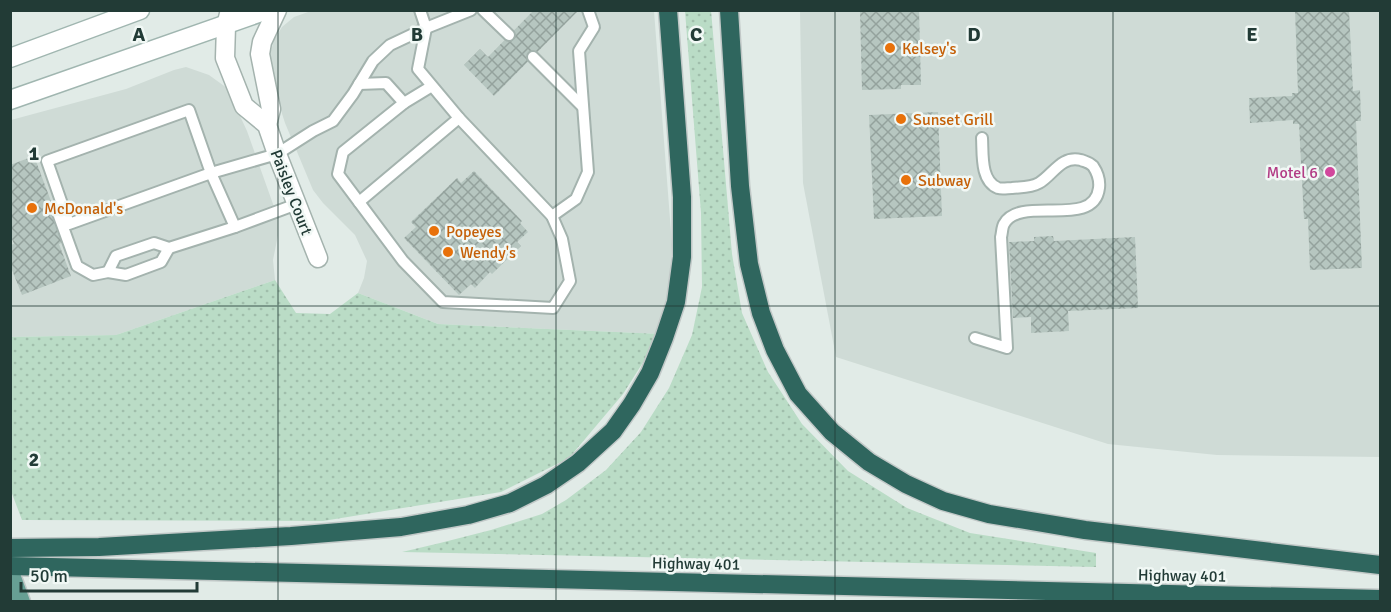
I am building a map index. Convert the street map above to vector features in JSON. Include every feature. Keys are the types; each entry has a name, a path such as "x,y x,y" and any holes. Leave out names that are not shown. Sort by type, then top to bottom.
{"highway":[{"path":"10,548 99,547 291,537 401,527 468,515 510,503 546,485 578,463 613,430 632,404 650,373 676,302 682,257 682,197 668,10"},
{"path":"729,10 740,186 749,264 760,313 775,350 798,394 831,432 869,462 906,484 943,501 988,514 1084,530 1380,565"},
{"name":"Highway 401","path":"10,566 1380,599"}],"main road":[{"path":"10,58 140,10"},
{"path":"10,100 228,18 267,10"},
{"name":"Paisley Court","path":"277,10 262,42 260,54 271,109 267,125 318,258"},
{"path":"228,18 225,58 244,106 267,125"},
{"path":"10,572 21,602"}],"lane":[{"path":"420,10 426,28 418,69 459,118 552,216 562,239 570,281 553,308 442,302 403,261 338,174 343,152 404,103 432,86"},
{"path":"48,166 69,224 212,173 277,154 333,121 373,61 390,45 471,10"},
{"path":"483,10 509,35"},
{"path":"552,216 576,199 588,172 579,51 594,27 588,10"},
{"path":"533,57 583,106"},
{"path":"359,84 386,83 404,103"},
{"path":"169,248 161,262 126,275 108,272 93,274 77,267 47,183 47,161 189,110 234,227"},
{"path":"359,202 459,118"},
{"path":"975,338 1007,348 1001,237 1003,225 1012,216 1022,212 1086,207 1096,198 1100,187 1098,173 1090,163 1075,159 1060,163 1040,183 1031,187 999,189 989,181 984,170 982,138"},
{"path":"108,272 116,256 154,243 169,248 297,204"}],"shaded area":[{"path":"311,11 654,11 672,245 669,286 661,334 438,324 358,293 367,261 355,235 313,190 285,123 270,76 269,58 274,40 282,27 294,17"},
{"path":"800,11 1380,11 1380,457 1217,455 1108,444 836,357 803,183"},
{"path":"186,67 209,75 227,88 247,131 278,218 278,235 273,260 275,280 116,335 11,337 11,120 126,89"}],"green space":[{"path":"711,10 732,254 742,313 768,372 802,424 848,471 907,508 970,533 1096,553 1096,567 402,552 491,530 542,514 566,500 606,470 641,432 669,388 692,335 702,287 701,213 685,11"},
{"path":"275,280 296,313 330,314 358,293 438,324 661,334 623,394 569,458 501,492 323,521 22,520 11,491 11,337 116,335"}],"building":[{"path":"534,10 575,10 577,12 494,96 464,65 480,49 488,57"},
{"name":"Kelsey's","path":"860,10 919,10 921,85 901,85 901,89 862,90"},
{"name":"Motel 6","path":"1295,10 1349,10 1353,91 1360,90 1361,121 1356,121 1362,268 1310,270 1308,219 1304,219 1299,124 1293,124 1293,120 1250,123 1249,98 1292,96 1292,93 1298,93"},
{"path":"938,112 942,216 874,219 869,115"},
{"name":"McDonald's","path":"34,156 66,241 59,244 71,276 22,295 10,265 10,245 14,244 10,234 10,165"},
{"path":"474,171 522,221 520,223 528,232 517,242 521,246 492,274 490,272 475,288 471,284 459,295 404,238 416,227 411,222 457,178 461,183"},
{"path":"1053,236 1054,241 1135,237 1138,308 1068,311 1069,331 1031,333 1031,317 1013,318 1009,242 1034,241 1034,237"}],"place":[{"name":"Kelsey's","path":"890,48"},
{"name":"Sunset Grill","path":"901,119"},
{"name":"Motel 6","path":"1330,172"},
{"name":"Subway","path":"906,180"},
{"name":"McDonald's","path":"32,208"},
{"name":"Popeyes","path":"434,231"},
{"name":"Wendy's","path":"448,252"}]}
